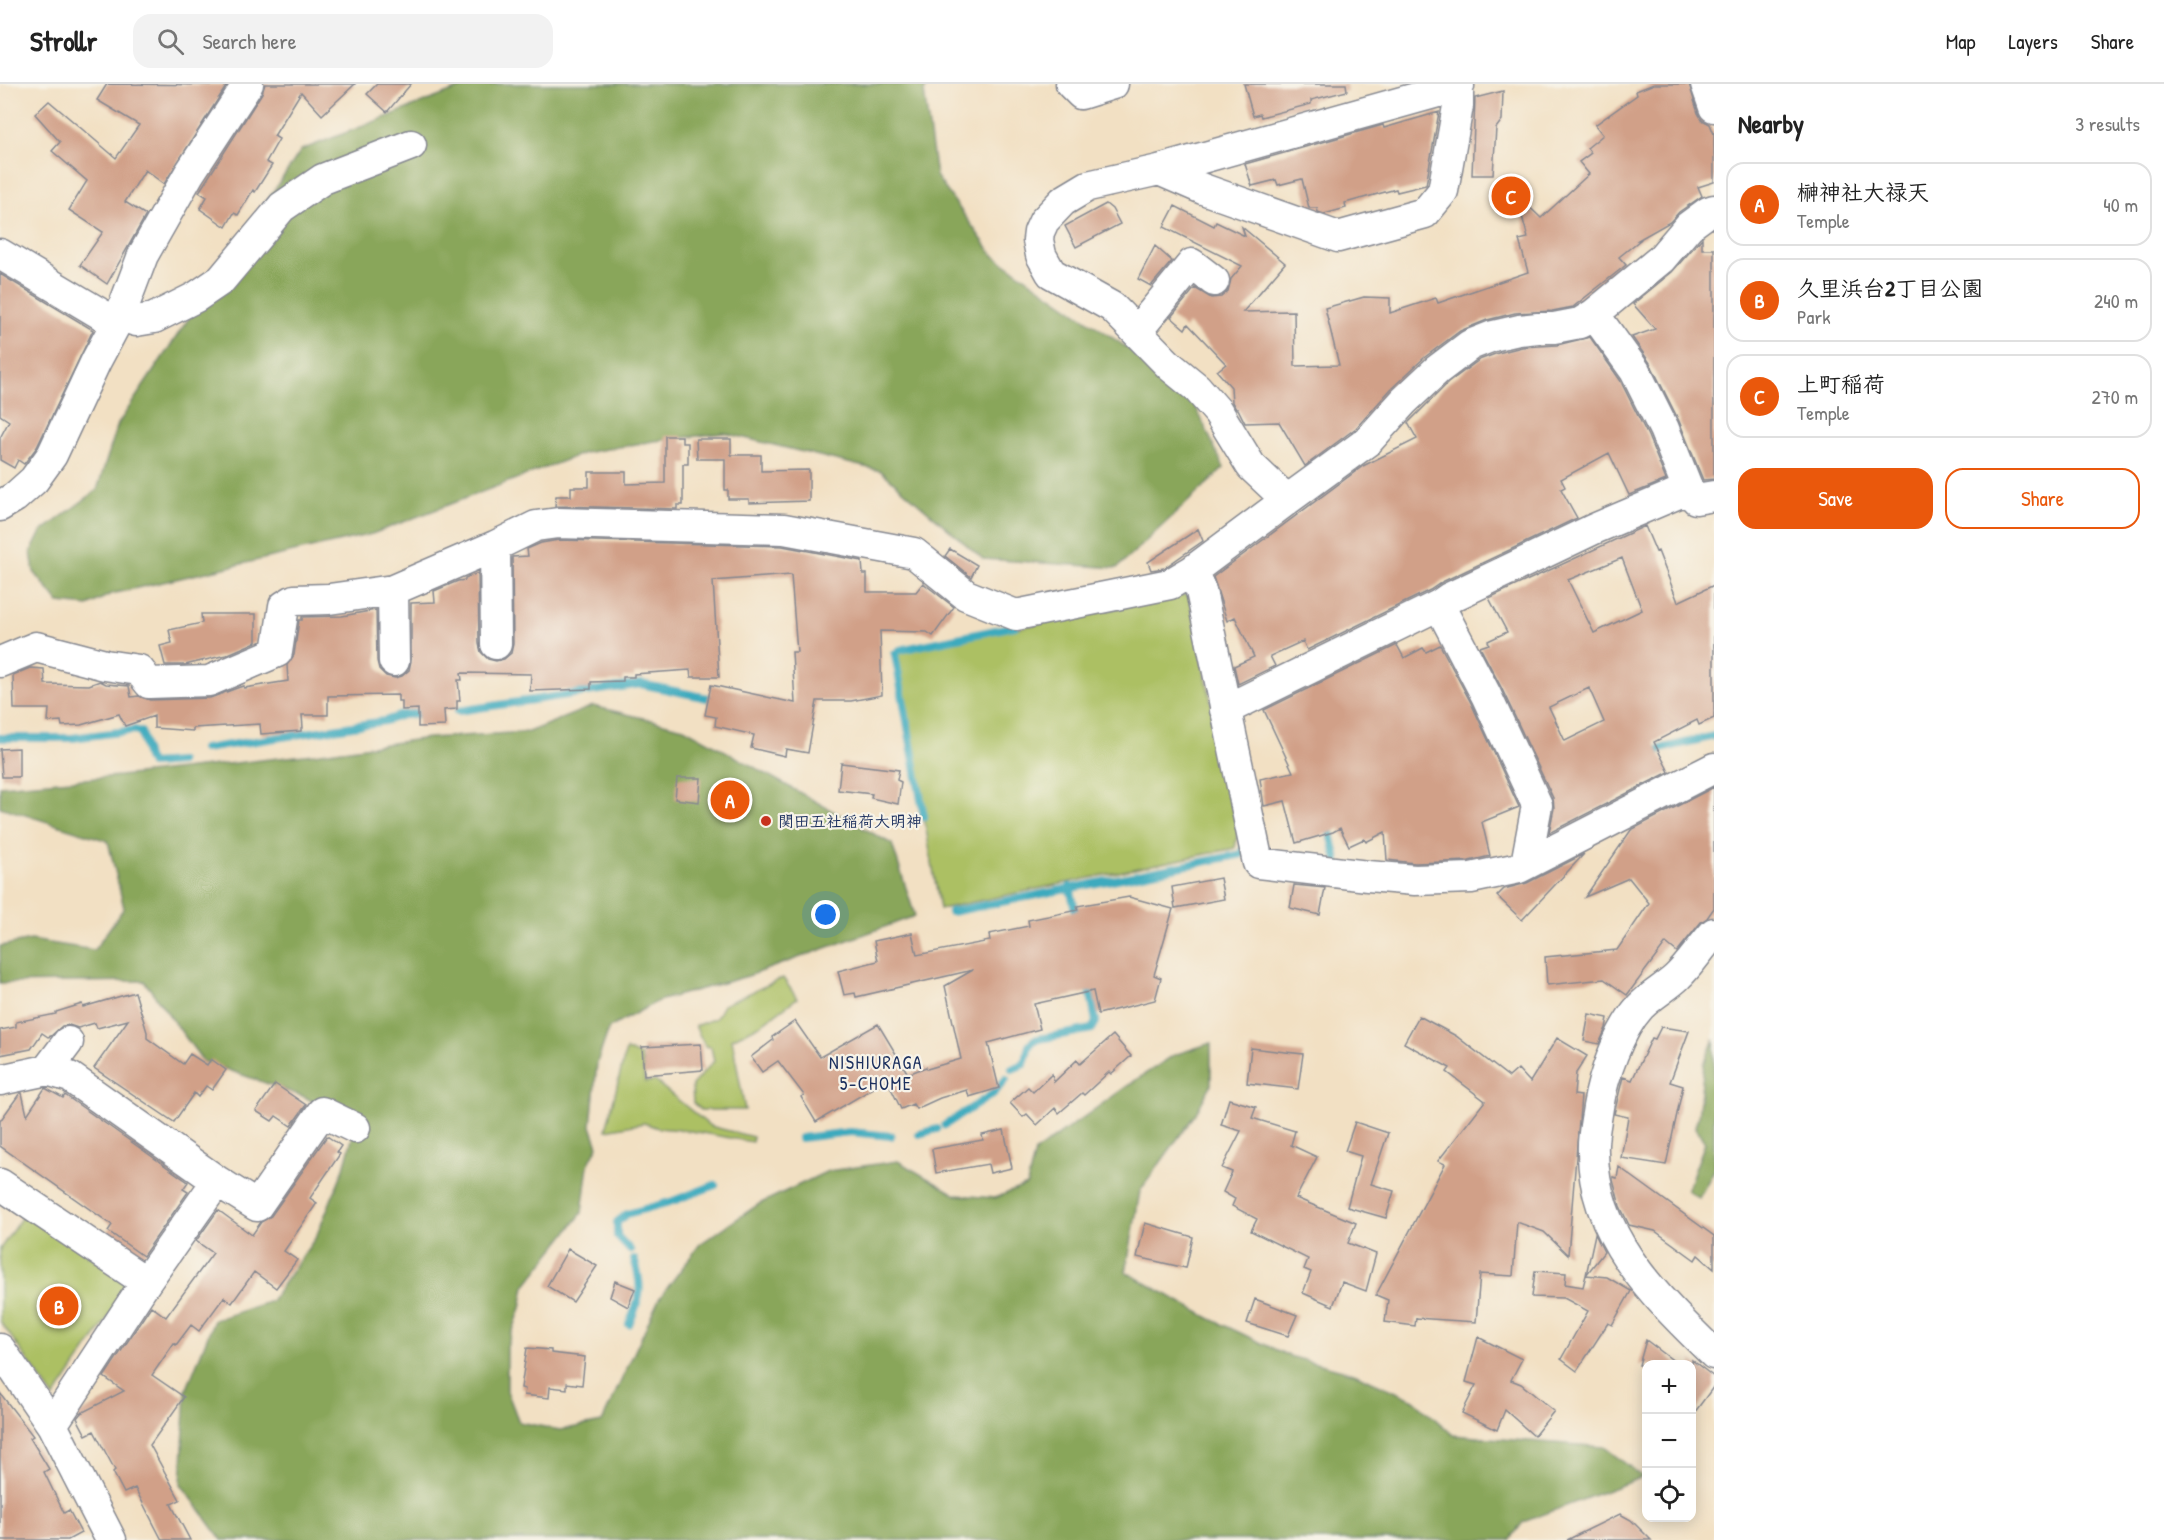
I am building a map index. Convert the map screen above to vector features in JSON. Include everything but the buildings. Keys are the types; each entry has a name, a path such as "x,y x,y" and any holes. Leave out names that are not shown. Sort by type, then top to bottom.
{"street":[{"path":"0,506 15,497 34,480 52,456 118,320 143,255 189,174 248,84"},
{"path":"1071,84 1081,94 1113,84"},
{"path":"1706,84 1714,107"},
{"path":"1159,170 1203,189 1338,237 1425,213 1443,191 1459,85 1159,170 1088,186 1063,201 1044,221 1038,240 1041,255 1051,273 1112,307 1170,366 1197,388 1218,412 1251,466 1287,500"},
{"path":"0,254 118,320 136,321 154,318 196,297 221,280 282,207 323,179 411,145"},
{"path":"0,662 36,647 105,665 139,670 149,683 209,681 277,652 284,606 294,600 329,599 393,590 536,526 558,523 784,529 914,553 966,595 1016,615 1170,584 1192,571 1368,441 1404,400 1437,370 1470,345 1493,336 1520,330 1538,327 1554,328 1580,323 1661,259 1689,226 1714,210"},
{"path":"1137,331 1192,264 1214,280"},
{"path":"1226,710 1546,550 1701,493 1664,429 1635,371 1594,314"},
{"path":"495,546 496,644"},
{"path":"1192,571 1201,591 1258,863 1415,880 1471,878 1526,864 1714,768"},
{"path":"393,590 394,661"},
{"path":"1439,605 1537,805 1526,864"},
{"path":"1714,933 1676,977 1640,1007 1618,1041 1601,1087 1593,1151 1600,1201 1617,1243 1629,1262 1664,1304 1714,1354"},
{"path":"47,1070 68,1042"},
{"path":"0,1080 47,1070 70,1077 217,1181 257,1206 322,1112 355,1128"},
{"path":"52,1425 146,1282 217,1181"},
{"path":"0,1184 146,1282"},
{"path":"0,1349 52,1425 111,1540"}],"green space":[{"path":"471,84 928,84 924,92 936,176 993,255 1188,390 1224,468 1117,568 983,559 881,471 724,433 654,441 584,453 372,534 111,594 88,606 59,603 34,572 31,552 41,532 97,490 118,424 301,150"},
{"path":"1189,594 1238,833 1235,848 940,909 895,652"},
{"path":"593,706 684,728 892,844 915,916 748,976 658,1001 609,1028 597,1063 591,1126 598,1146 588,1165 582,1213 525,1286 521,1308 507,1347 507,1391 519,1422 560,1430 602,1422 659,1299 700,1244 759,1204 828,1171 898,1161 956,1195 995,1198 1027,1185 1035,1152 1174,1055 1211,1043 1211,1085 1196,1113 1140,1191 1126,1272 1209,1318 1289,1356 1354,1373 1414,1400 1453,1435 1604,1447 1642,1477 1523,1522 1510,1540 222,1540 181,1484 186,1391 214,1320 271,1301 316,1237 344,1168 355,1128 305,1097 203,1061 144,981 0,983 0,946 31,940 94,950 124,908 108,841 0,807 0,786 120,776 314,754 428,738 528,732"},
{"path":"783,978 797,998 762,1024 732,1039 745,1110 701,1110 693,1103 692,1085 714,1061 711,1047 705,1046 695,1026 716,1018 723,1005"},
{"path":"1714,1039 1714,1170 1699,1198 1687,1190 1705,1143 1695,1126 1704,1064"},
{"path":"626,1050 641,1056 645,1082 655,1081 710,1126 753,1137 752,1142 691,1131 658,1128 644,1123 606,1130"},
{"path":"25,1212 126,1280 127,1290 54,1398 0,1321 0,1249"}],"waterway":[{"path":"924,817 895,654 900,650 1015,626"},
{"path":"458,711 641,684 717,700"},
{"path":"204,749 385,721 402,715 427,713"},
{"path":"0,738 72,738 135,730 141,732 147,758 151,764 180,762"},
{"path":"1650,754 1664,748 1714,736"},
{"path":"1329,824 1337,861"},
{"path":"951,912 1243,854 1244,847"},
{"path":"1070,887 1077,919"},
{"path":"1012,1069 1024,1064 1029,1046 1034,1040 1092,1029 1096,1022 1089,984"},
{"path":"945,1125 993,1094 1006,1079"},
{"path":"919,1134 937,1129"},
{"path":"801,1138 850,1132 891,1136"},
{"path":"630,1250 617,1236 617,1222 627,1214 673,1201 715,1185"},
{"path":"629,1324 636,1307 640,1285 634,1259"}],"place":[{"name":"上町稲荷","path":"1511,196"},
{"name":"榊神社大禄天","path":"730,800"},
{"name":"関田五社稲荷大明神","path":"766,821"},
{"name":"久里浜台2丁目公園","path":"59,1306"}],"district":[{"name":"NISHIURAGA 5-CHOME","path":"876,1073"}]}
